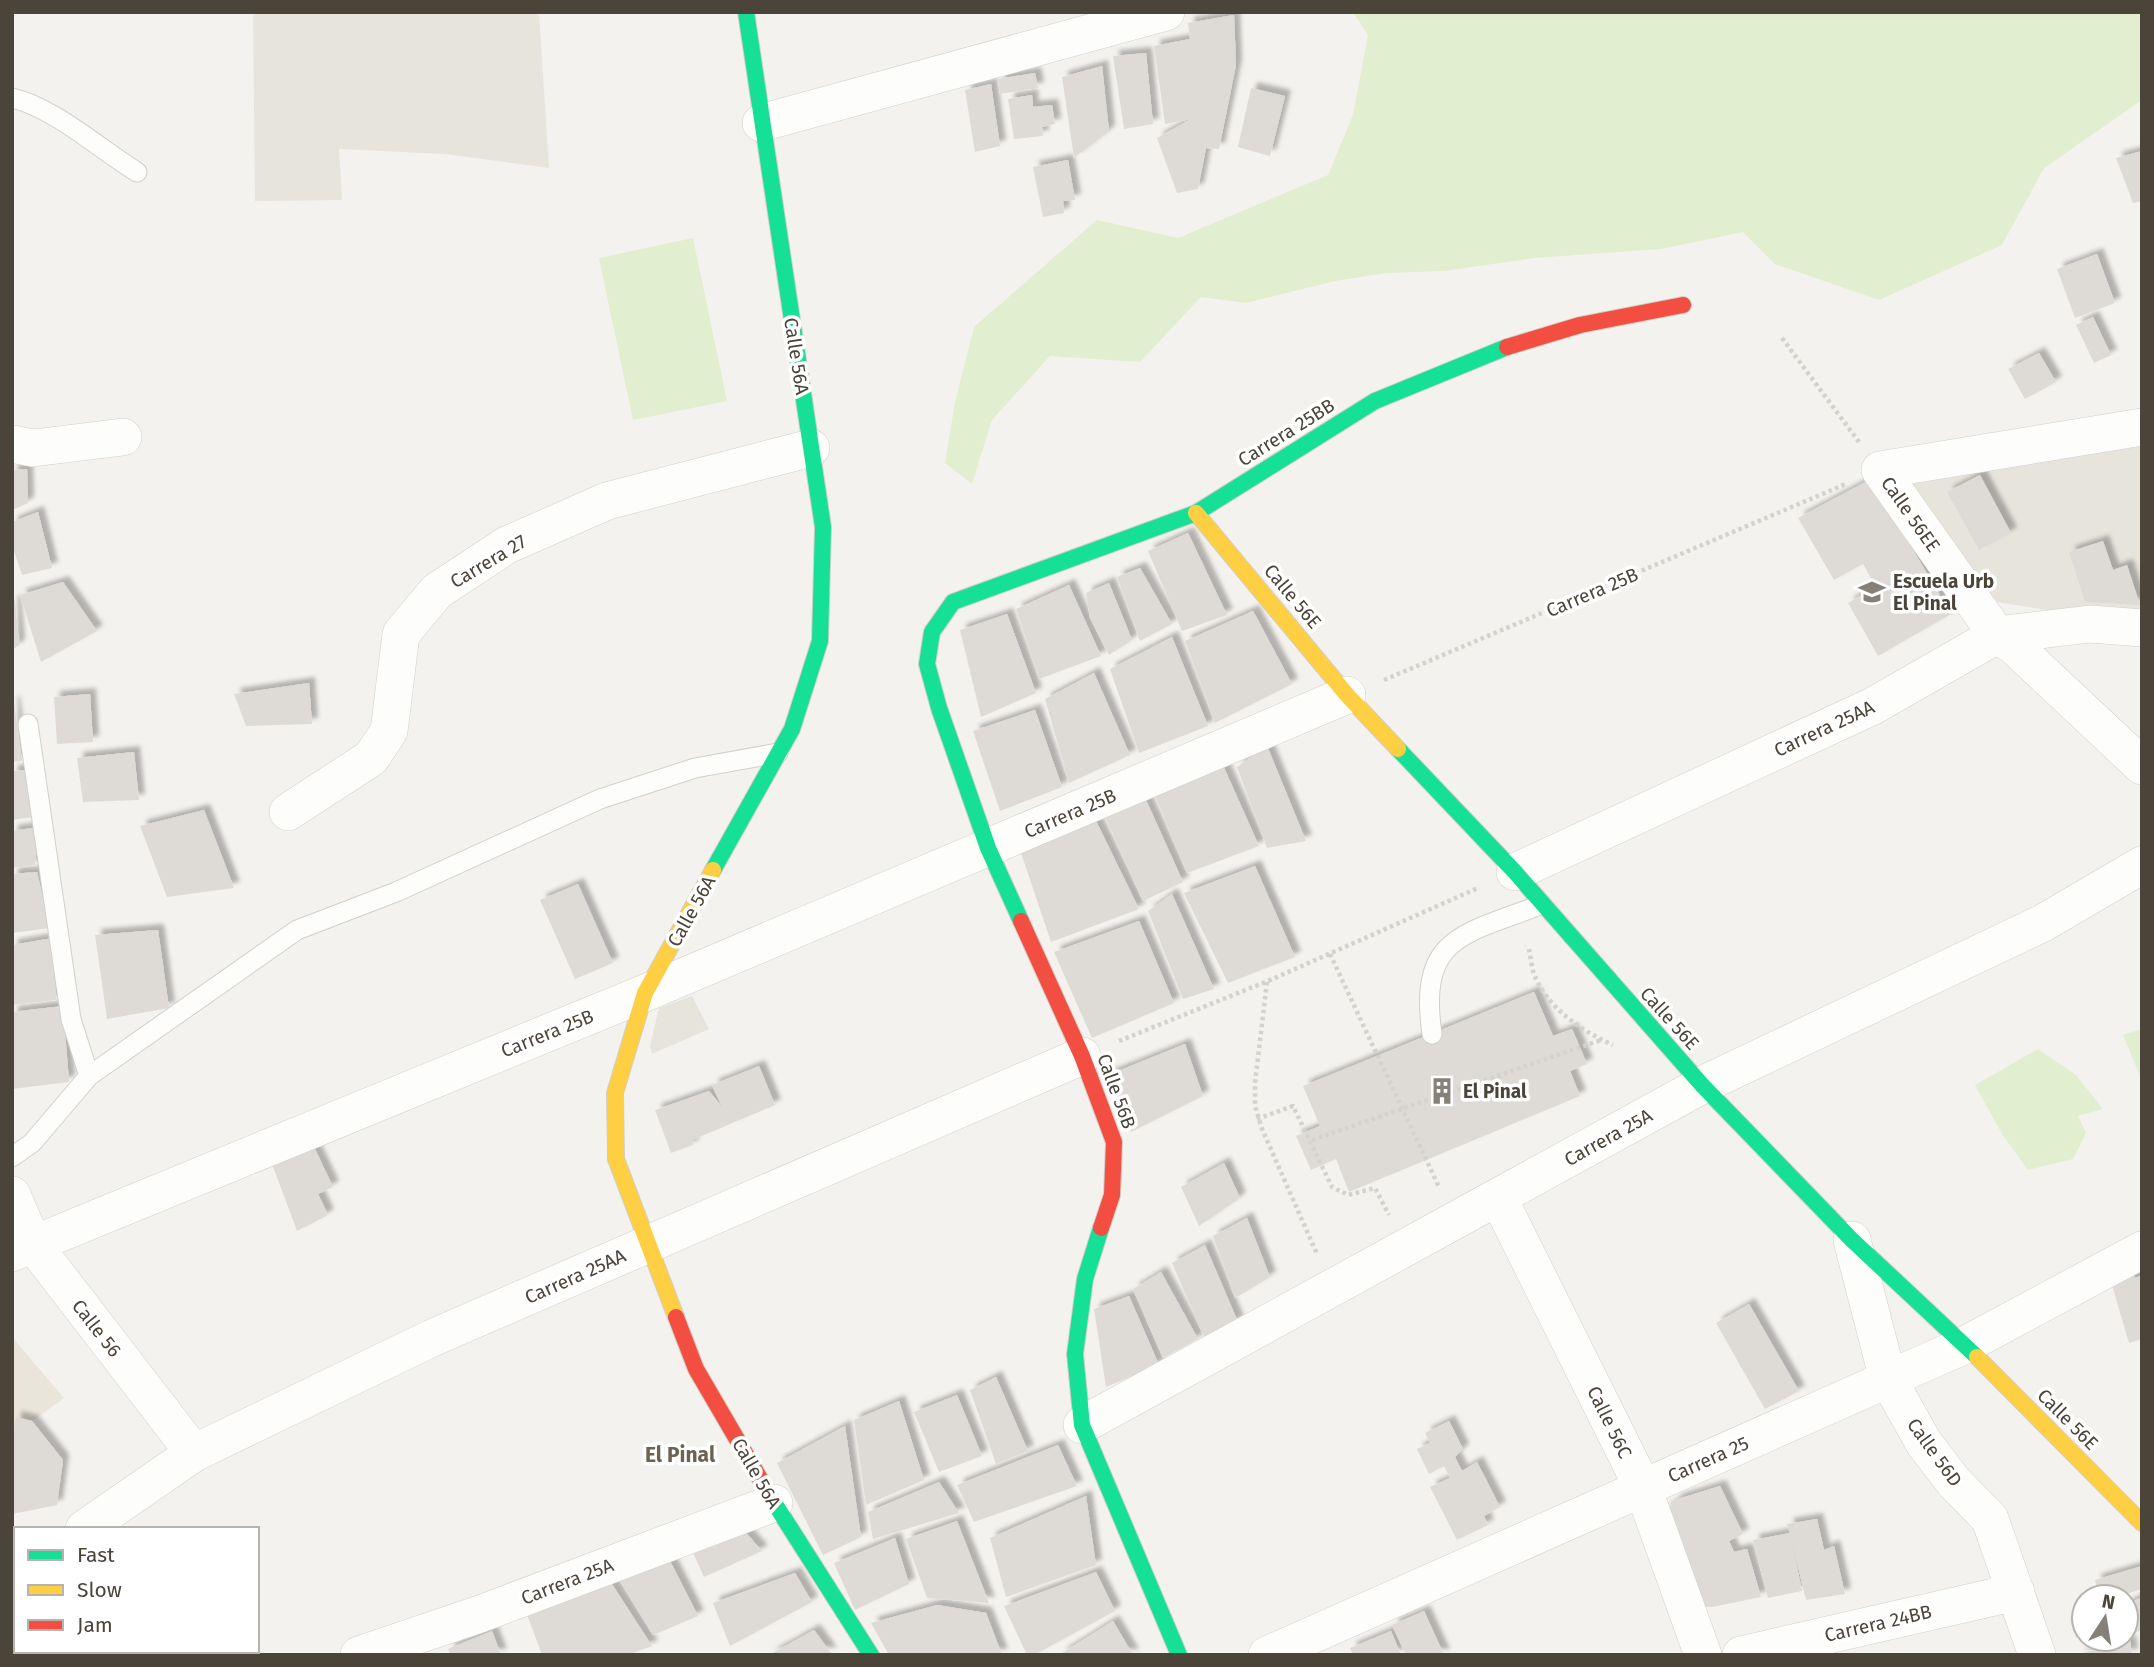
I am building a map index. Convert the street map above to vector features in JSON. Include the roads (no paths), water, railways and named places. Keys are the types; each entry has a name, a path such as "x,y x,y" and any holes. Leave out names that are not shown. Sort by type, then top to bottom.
{"street":[{"name":"Calle 56A","path":"746,12 823,527 820,641 792,729 645,993 615,1093 616,1159 696,1368 774,1503 871,1655"},
{"path":"761,123 1166,12"},
{"name":"Carrera 25BB","path":"932,632 953,602 1196,513 1387,396 1488,353 1580,325 1683,305"},
{"name":"Calle 56EE","path":"2142,427 1880,470 1997,635 2013,645 2142,766"},
{"path":"12,444 33,448 123,437"},
{"name":"Carrera 27","path":"288,812 371,758 389,731 401,634 438,591 507,545 607,501 811,448"},
{"name":"Calle 56E","path":"1196,513 1347,695 1515,872 1540,905 1702,1085 1852,1240 1965,1345 2142,1523"},
{"name":"Carrera 25AA","path":"1515,872 1873,706 1997,635 2090,624 2142,628"},
{"name":"Calle 56B","path":"932,632 927,664 988,848 1082,1056 1114,1142 1112,1195 1085,1279 1074,1354 1082,1425 1179,1655"},
{"name":"Carrera 25B","path":"23,1248 645,993 1347,695"},
{"name":"Carrera 25A","path":"1082,1425 1702,1085 2043,923 2142,865"},
{"name":"Carrera 25AA","path":"87,1527 194,1453 432,1338 1082,1056"},
{"name":"Calle 56","path":"12,1195 23,1248 194,1453"},
{"name":"Calle 56C","path":"1498,1197 1643,1488 1703,1655"},
{"name":"Calle 56D","path":"1852,1240 1888,1379 1924,1443 1953,1481 1990,1519 2037,1655"},
{"name":"Carrera 25","path":"1267,1655 1965,1345 2142,1250"},
{"name":"Carrera 25A","path":"359,1655 480,1614 774,1503"},
{"name":"Carrera 24BB","path":"1741,1655 2016,1592"}],"lane":[{"path":"12,98 24,101 56,119 137,172"},
{"path":"28,724 71,1019 89,1076"},
{"path":"12,1157 32,1143 89,1076 297,930 396,892 600,799 695,768 779,753"},
{"path":"1432,1034 1428,989 1435,964 1444,950 1468,933 1540,905"}],"place":[{"name":"Escuela Urb El Pinal","path":"1872,592"},
{"name":"El Pinal","path":"1442,1091"}],"district":[{"name":"El Pinal","path":"680,1455"}]}
